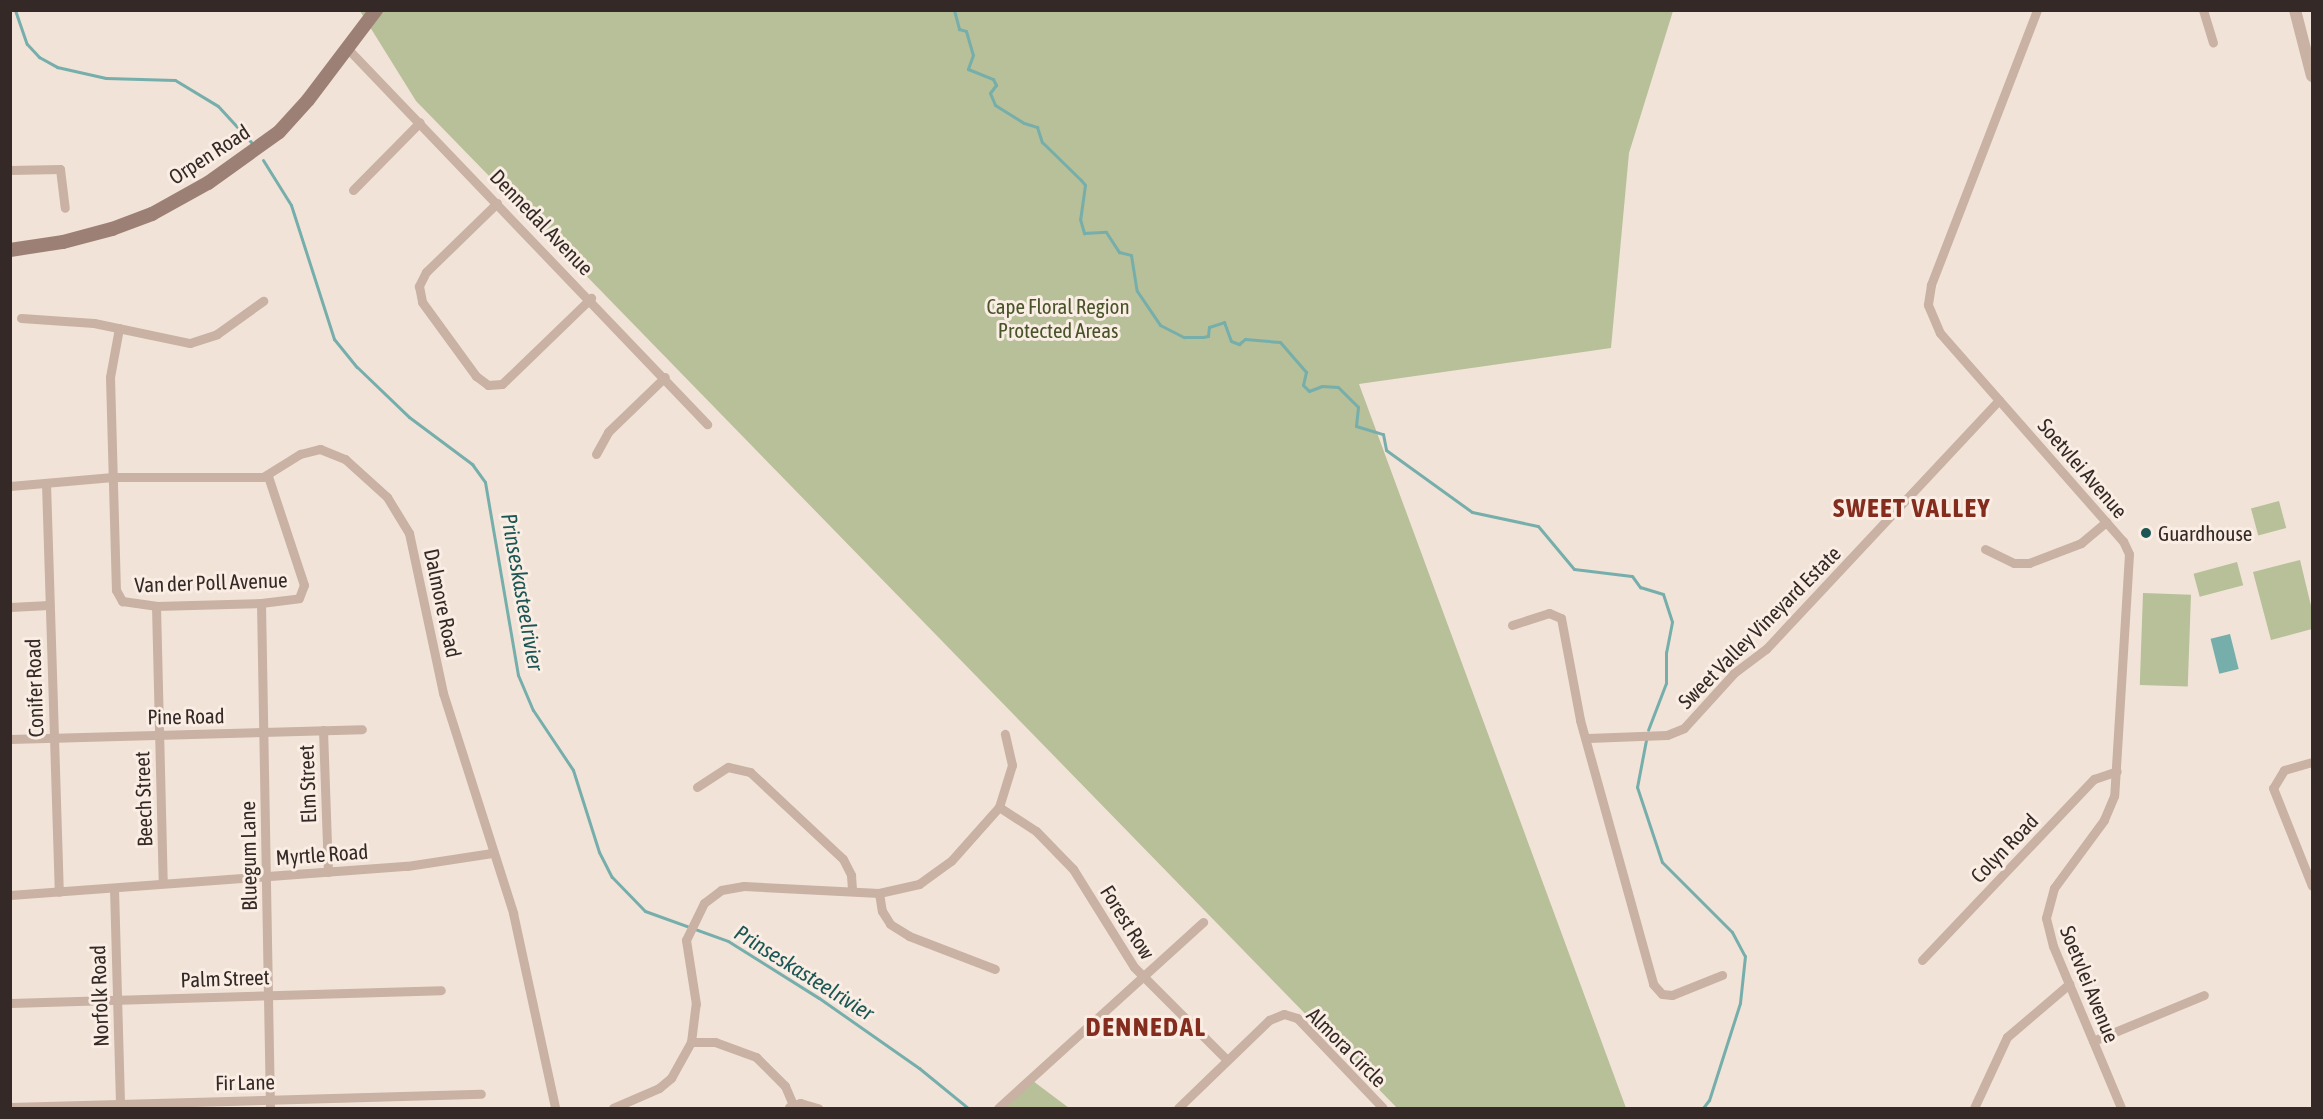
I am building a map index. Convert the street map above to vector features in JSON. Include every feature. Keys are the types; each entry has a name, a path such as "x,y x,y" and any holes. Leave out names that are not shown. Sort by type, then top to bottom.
{"main road":[{"name":"Orpen Road","path":"10,250 63,243 112,229 152,214 208,183 279,132 376,10"}],"street":[{"name":"Soetvlei Avenue","path":"2037,10 1929,296 1934,325 2126,546 2129,565 2118,771 2114,796 2104,819 2054,888 2047,907 2048,931 2121,1108"},
{"path":"2202,10 2213,42"},
{"path":"2295,10 2313,76"},
{"name":"Dennedal Avenue","path":"347,48 591,298 707,424"},
{"path":"353,190 420,122"},
{"path":"10,170 60,169 65,208"},
{"path":"497,203 426,272 419,286 422,302 476,376 488,386 502,384 591,298"},
{"path":"21,318 119,327 180,342 198,342 217,334 263,301"},
{"path":"113,477 110,377 119,327"},
{"path":"596,454 608,432 665,377"},
{"name":"Sweet Valley Vineyard Estate","path":"1588,738 1666,735 1684,728 1734,673 1766,649 1999,400"},
{"name":"Dalmore Road","path":"268,476 300,454 327,450 366,475 401,515 414,549 443,693 492,853 513,913 555,1108"},
{"path":"10,486 113,477 268,476"},
{"name":"Van der Poll Avenue","path":"113,477 118,597 126,603 156,606 261,603 299,598 304,590 268,476"},
{"name":"Conifer Road","path":"45,483 59,892"},
{"path":"1985,549 2014,563 2029,563 2081,543 2106,522"},
{"name":"Bluegum Lane","path":"261,603 270,1104"},
{"path":"10,607 49,605"},
{"name":"Beech Street","path":"156,606 164,883"},
{"path":"1512,625 1549,613 1561,618 1577,706 1588,738 1630,913 1653,984 1662,994 1672,995 1722,975"},
{"name":"Pine Road","path":"10,739 362,729"},
{"name":"Elm Street","path":"323,730 328,872"},
{"path":"614,1108 659,1088 670,1078 690,1042 696,1004 686,940 692,921 704,903 721,890 786,887 879,893 908,889 934,874 999,807 1012,765 1005,734"},
{"path":"2313,762 2284,770 2273,788 2313,886"},
{"path":"697,787 728,767 750,772 843,859 851,875 852,891"},
{"name":"Colyn Road","path":"1922,960 2094,779 2118,771"},
{"name":"Forest Row","path":"999,807 1036,831 1072,869 1142,976 1226,1059"},
{"name":"Myrtle Road","path":"10,896 407,866 492,853"},
{"name":"Norfolk Road","path":"114,888 120,1103"},
{"path":"879,893 882,911 890,924 909,936 995,969"},
{"path":"998,1108 1203,922"},
{"path":"1974,1108 2007,1037 2068,984"},
{"name":"Palm Street","path":"10,1003 441,990"},
{"path":"2093,1041 2204,995"},
{"name":"Almora Circle","path":"1178,1108 1226,1059 1274,1016 1291,1015 1383,1108"},
{"path":"690,1042 715,1042 756,1057 785,1086 790,1107 800,1102 818,1108"},
{"name":"Fir Lane","path":"10,1107 120,1103 270,1104 481,1094"}],"green space":[{"name":"Cape Floral Region Protected Areas","path":"360,11 1673,11 1629,153 1611,348 1359,384 1626,1108 1397,1108 416,101"},
{"path":"2279,501 2286,528 2258,536 2251,509"},
{"path":"2300,560 2312,610 2312,629 2271,640 2253,572"},
{"path":"2237,562 2243,585 2200,597 2194,574"},
{"path":"2143,593 2191,595 2188,687 2140,685"},
{"path":"1029,1078 1069,1108 998,1108"}],"water":[{"path":"2230,634 2239,669 2219,674 2211,639"}],"waterway":[{"name":"Prinseskasteelrivier","path":"15,10 27,44 39,57 57,67 106,78 175,80 218,106 251,142"},
{"path":"954,10 959,29 966,31 973,55 968,69 993,79 996,85 990,93 995,105 1024,123 1037,127 1042,142 1085,185 1080,219 1084,233 1106,232 1119,252 1131,255 1137,291 1160,325 1184,337 1203,337 1208,336 1209,327 1224,322 1231,341 1239,344 1245,339 1280,342 1306,372 1303,385 1309,391 1322,386 1338,387 1358,407 1356,426 1383,434 1386,450 1472,512 1538,526 1574,569 1632,576 1640,587 1663,594 1672,622 1666,652 1666,683 1648,730"},
{"name":"Prinseskasteelrivier","path":"263,160 291,205 334,339 357,367 409,417 472,464 485,482 518,675 533,710 573,770 599,852 612,877 645,911 728,941 819,998 919,1068 968,1108"},
{"path":"1646,740 1637,787 1662,862 1732,932 1745,956 1740,1003 1709,1100 1703,1108"}],"place":[{"name":"Guardhouse","path":"2146,533"}],"district":[{"name":"SWEET VALLEY","path":"1912,508"},
{"name":"DENNEDAL","path":"1146,1027"}]}
